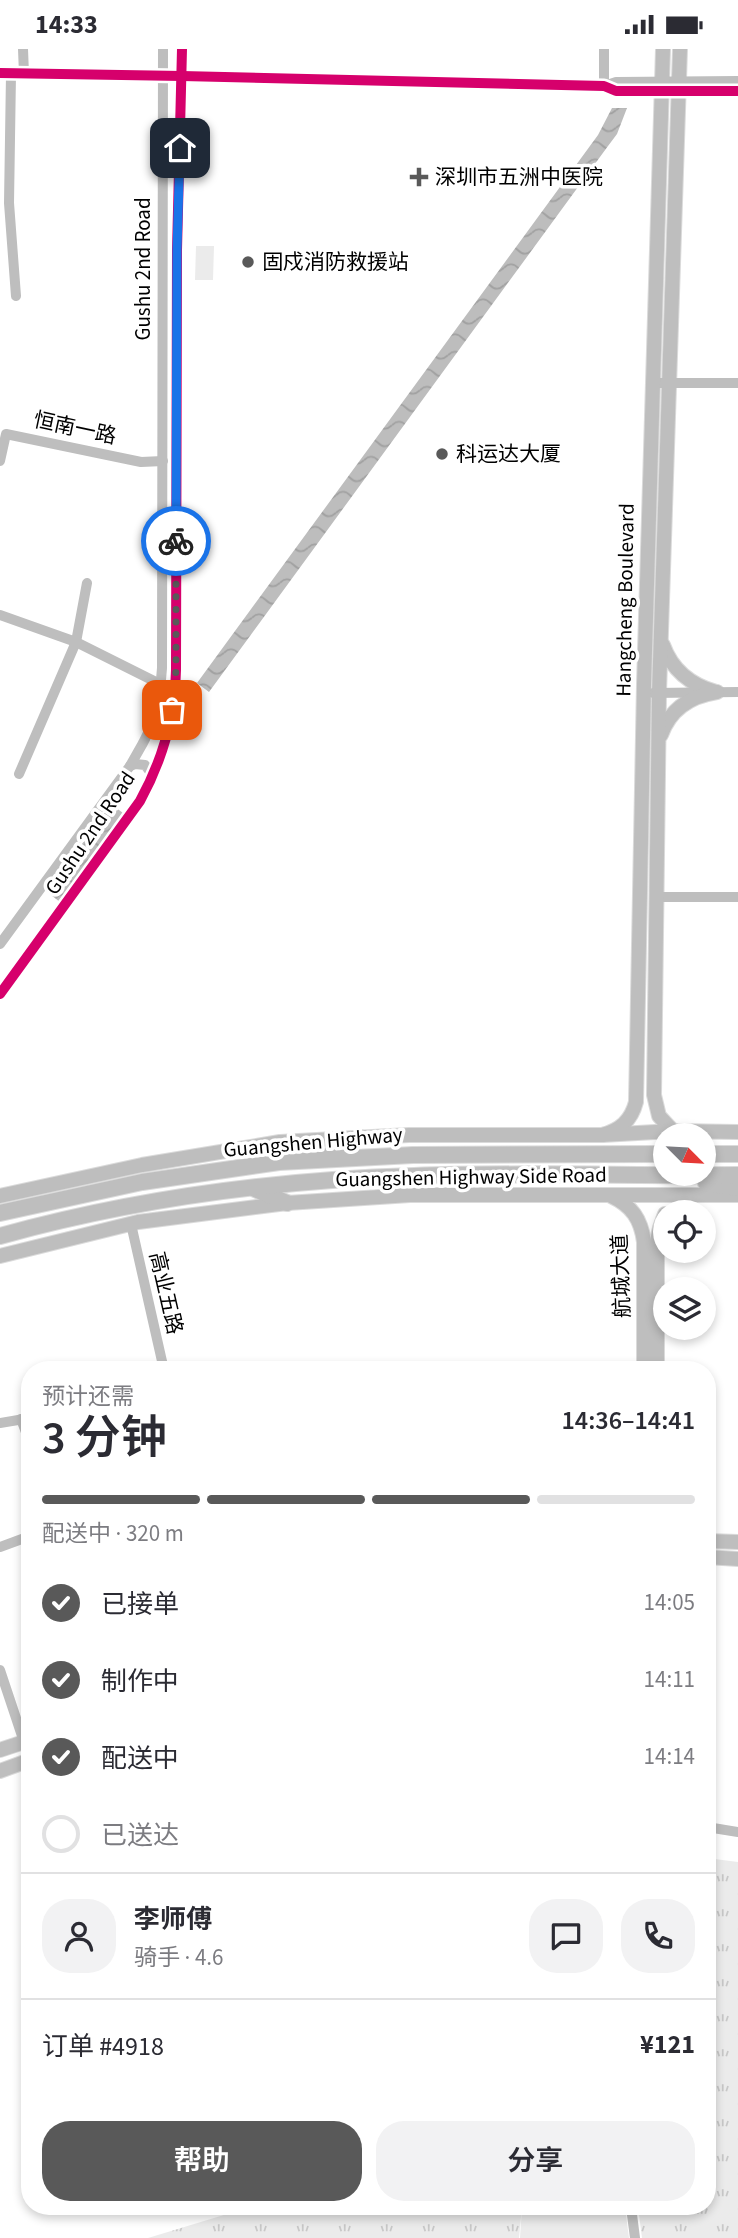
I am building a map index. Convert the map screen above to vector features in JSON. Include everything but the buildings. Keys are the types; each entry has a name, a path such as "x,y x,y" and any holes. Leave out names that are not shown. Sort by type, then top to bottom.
{"highway":[{"path":"320,1160 360,1138"},
{"name":"Guangshen Highway","path":"0,1213 142,1182 279,1162 413,1155 653,1154"},
{"path":"716,1154 738,1154"},
{"name":"Guangshen Highway","path":"0,1236 145,1203 253,1188 414,1176 653,1175"},
{"path":"716,1175 738,1175"},
{"path":"716,1184 738,1188"},
{"path":"253,1188 287,1203"}],"main road":[{"name":"Hangcheng Boulevard","path":"664,1123 655,1108 658,750 680,49"},
{"name":"Hangcheng Boulevard","path":"602,1135 624,1124 636,1102 644,693 663,51"},
{"path":"660,637 669,659 685,677 717,692"},
{"path":"658,750 664,728 676,709 695,697 717,692"},
{"path":"637,1040 639,1045 646,1048 651,1047 654,1039"},
{"name":"Guangshen Highway Side Road","path":"716,1132 738,1132"},
{"name":"Guangshen Highway Side Road","path":"0,1196 142,1165 280,1142 409,1135 653,1133"},
{"name":"Guangshen Highway Side Road","path":"0,1256 131,1224 287,1203 411,1195 738,1195"},
{"name":"航城大道","path":"677,1200 689,1195"},
{"name":"航城大道","path":"610,1196 631,1209 642,1229 644,1361"},
{"name":"航城大道","path":"657,1263 657,1361"},
{"path":"716,1558 738,1559"},
{"path":"0,1750 21,1743"},
{"path":"0,1770 21,1763"}],"street":[{"path":"23,49 23,74"},
{"name":"Gushu 2nd Road","path":"0,944 130,766 153,723 161,684 163,49"},
{"name":"Gushu 2nd Road","path":"0,994 130,815 151,780 167,732 175,692 177,250 182,49"},
{"path":"604,49 604,86"},
{"path":"636,82 654,73 661,62 663,51"},
{"path":"16,296 9,203 6,74 163,75 604,86 616,82 636,82 662,86"},
{"path":"604,86 616,91 738,81"},
{"path":"680,86 738,91"},
{"path":"652,383 738,383"},
{"name":"恒南一路","path":"0,461 6,434 141,461 163,461"},
{"path":"19,774 76,642 87,583"},
{"path":"0,615 76,642 175,692"},
{"path":"644,693 738,692"},
{"path":"130,766 145,765 151,773 151,780"},
{"path":"656,897 738,897"},
{"name":"高业五路","path":"131,1224 162,1361"},
{"path":"0,1423 21,1419"},
{"path":"0,1547 21,1539"},
{"path":"0,1670 21,1725"},
{"path":"716,1828 738,1832"},
{"path":"632,2215 635,2238"}],"green space":[{"path":"196,246 214,246 213,280 195,280"},
{"path":"716,1859 738,1862 738,2238 642,2238 639,2215 716,2215"},
{"path":"224,2215 521,2215 519,2238 148,2238"},
{"path":"521,2215 626,2215 629,2238 520,2238"}],"water":[{"path":"612,108 627,108 617,134 209,692 197,683 598,135"},
{"path":"111,804 123,813 60,902 47,892"}],"cycle path":[{"path":"0,994 140,801 155,770 170,721 176,670 177,250 182,49"},
{"path":"0,73 604,86 616,91 738,91"}],"way so far":[{"path":"172,710 176,670 176,541"}],"place":[{"name":"深圳市五洲中医院","path":"419,177"},
{"name":"固戍消防救援站","path":"248,262"},
{"name":"科运达大厦","path":"442,454"}],"route":[{"path":"176,541 180,148"}]}
